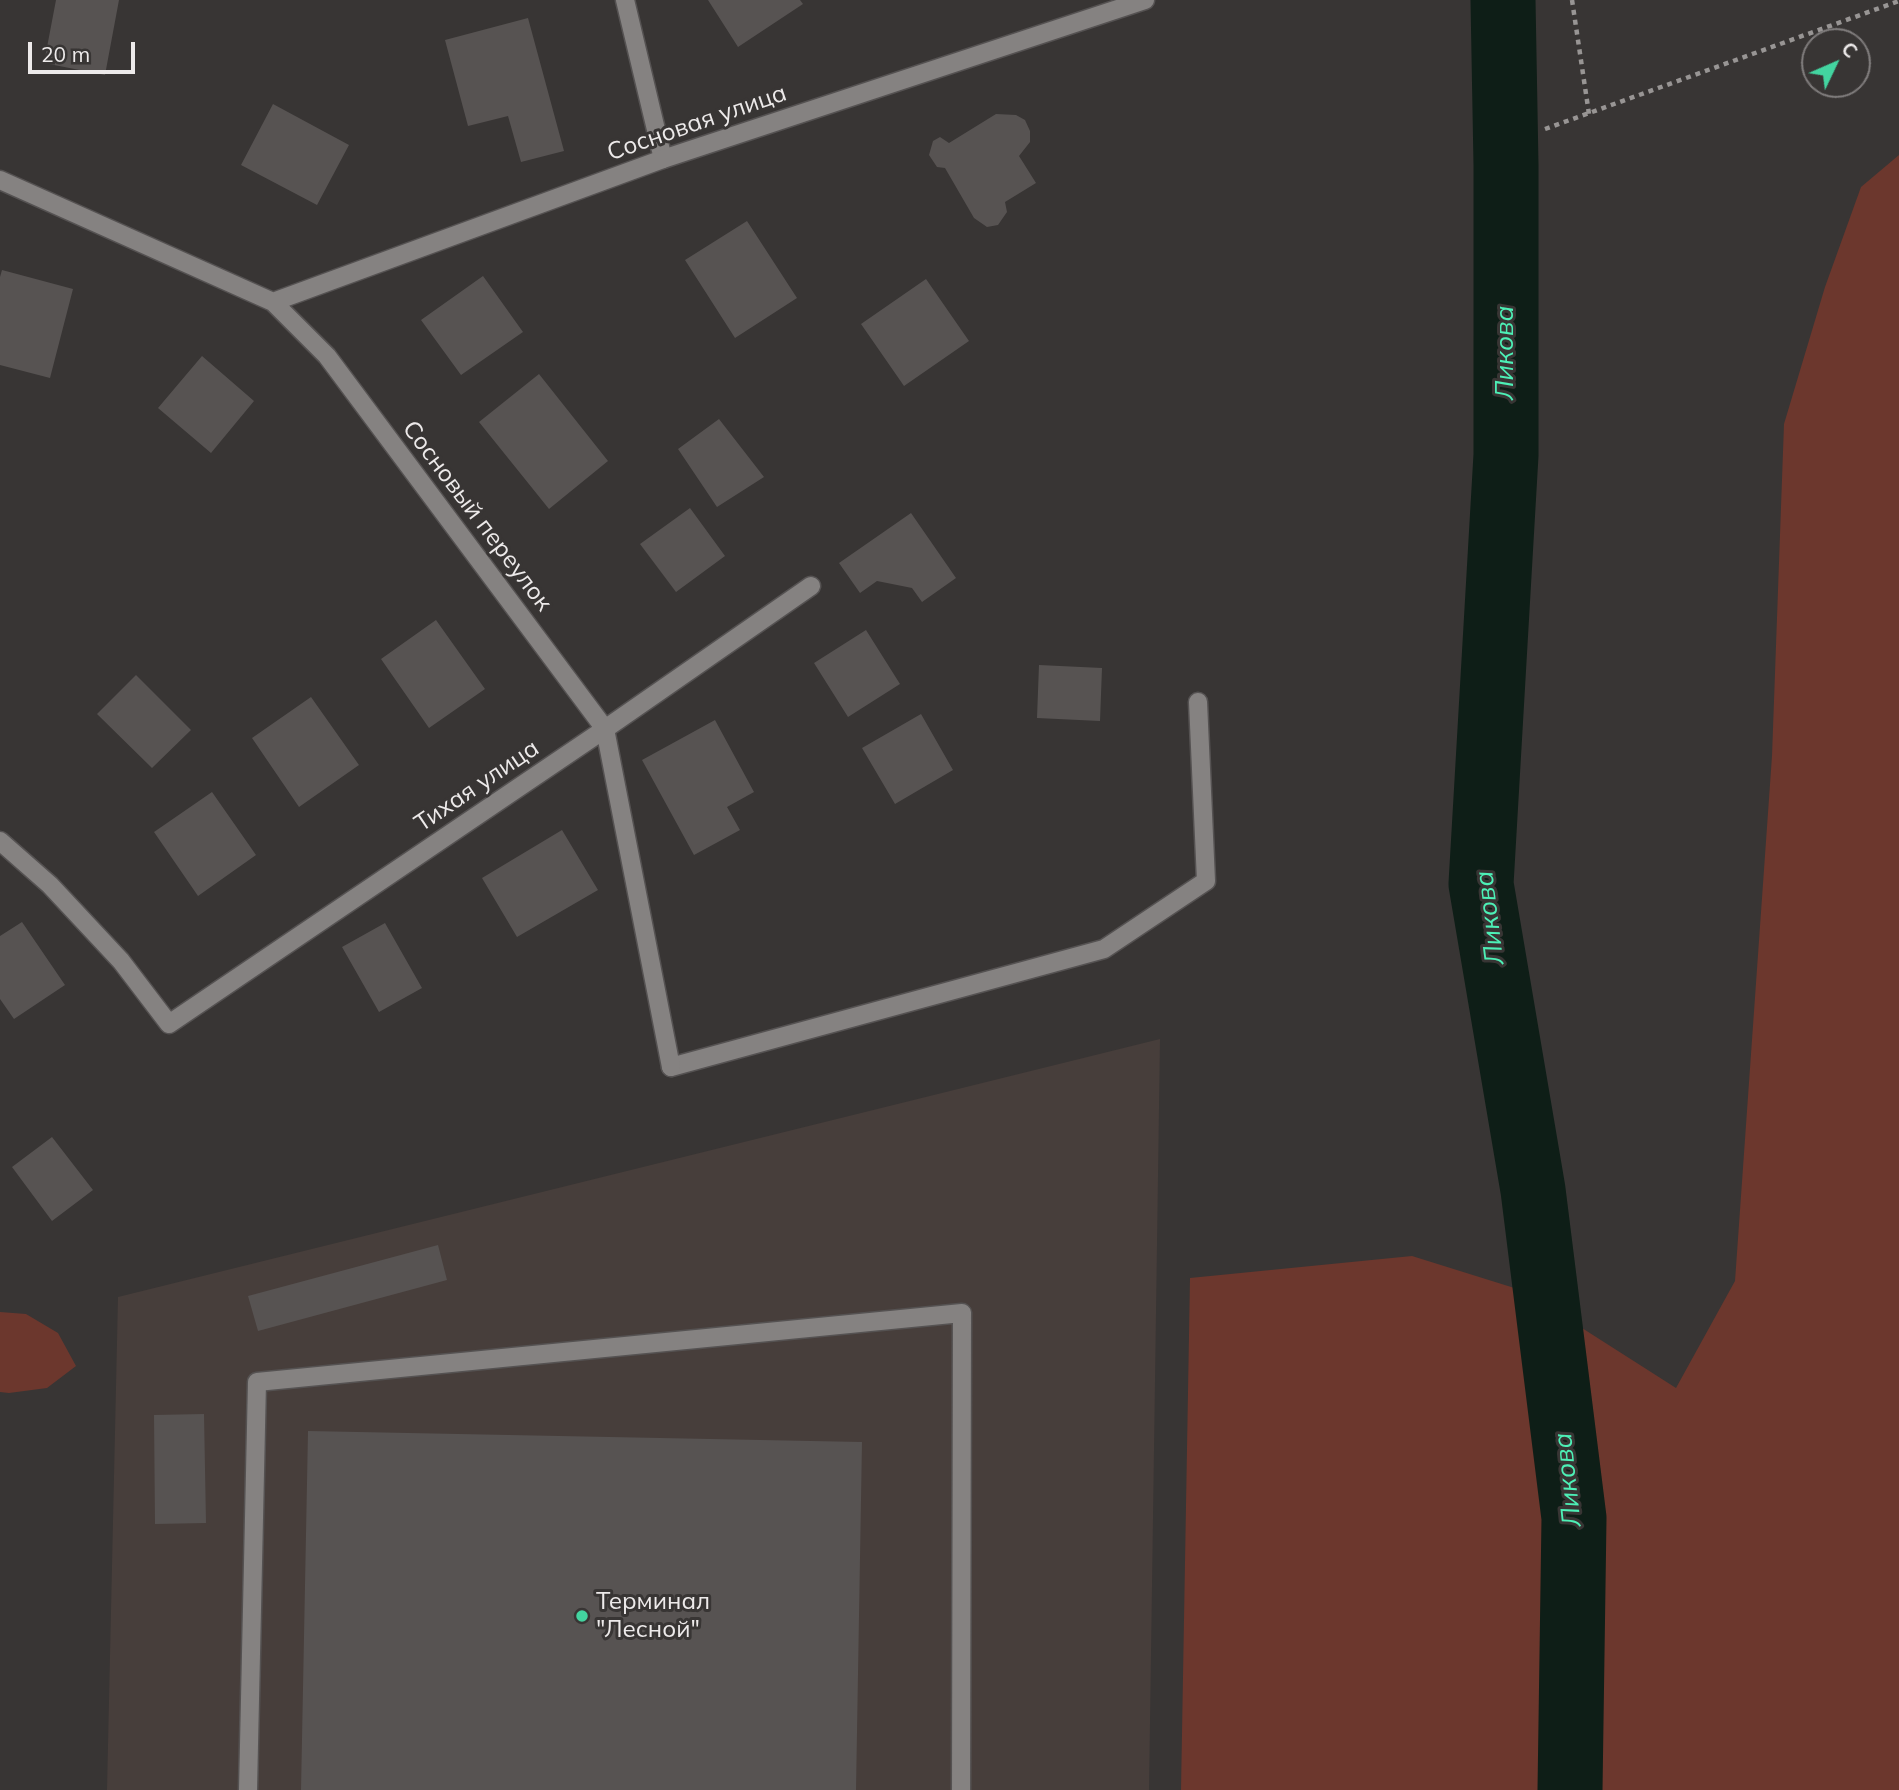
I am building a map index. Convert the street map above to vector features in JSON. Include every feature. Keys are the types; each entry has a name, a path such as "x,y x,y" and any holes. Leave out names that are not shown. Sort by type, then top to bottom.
{"street":[{"path":"625,0 663,159"},
{"name":"Сосновая улица","path":"273,302 663,159 1142,0"},
{"name":"Сосновый переулок","path":"0,180 273,302 327,356 605,729 671,1068 1104,949 1206,881 1198,702"},
{"name":"Тихая улица","path":"0,841 50,885 121,961 169,1024 811,586"},
{"path":"248,1790 257,1382 962,1313 961,1790"}],"path":[{"path":"1572,0 1588,114"},
{"path":"1545,129 1899,1"}],"shaded area":[{"path":"1899,155 1899,1790 1181,1790 1190,1278 1412,1256 1524,1291 1676,1388 1735,1281 1772,756 1784,424 1825,287 1861,187"},
{"path":"1160,1039 1149,1790 107,1790 118,1297"},
{"path":"0,1312 26,1314 58,1333 76,1366 47,1388 0,1392"}],"building":[{"path":"56,0 119,0 105,75 44,63"},
{"path":"708,0 800,0 803,4 738,47"},
{"path":"528,18 564,151 521,162 508,116 468,126 445,40"},
{"path":"273,104 349,145 317,205 241,165"},
{"path":"996,114 1016,115 1025,120 1030,131 1030,142 1019,156 1036,183 1005,202 1007,212 998,225 987,227 974,218 945,168 937,167 929,155 933,141 940,137 949,143"},
{"path":"747,221 797,298 735,338 685,260"},
{"path":"2,270 73,289 50,378 0,365"},
{"path":"483,276 523,332 461,375 421,320"},
{"path":"926,279 969,341 904,386 861,324"},
{"path":"202,356 254,401 211,453 158,408"},
{"path":"539,374 608,461 549,509 479,422"},
{"path":"719,419 764,477 717,507 678,449"},
{"path":"690,508 725,556 676,592 640,544"},
{"path":"911,513 956,578 922,602 912,588 877,581 860,593 839,563"},
{"path":"436,620 485,689 429,728 381,659"},
{"path":"866,630 900,684 848,717 814,663"},
{"path":"1039,665 1102,668 1100,721 1037,718"},
{"path":"136,675 191,730 152,768 97,714"},
{"path":"311,697 359,765 299,807 252,738"},
{"path":"921,714 953,770 895,804 862,748"},
{"path":"715,720 754,792 727,807 740,830 694,855 642,760"},
{"path":"212,792 256,855 198,896 154,832"},
{"path":"562,830 598,890 517,937 482,878"},
{"path":"22,922 65,985 14,1019 0,999 0,936"},
{"path":"385,923 422,988 379,1012 342,947"},
{"path":"52,1137 93,1190 52,1221 12,1167"},
{"path":"438,1245 447,1280 258,1331 248,1296"},
{"path":"204,1414 206,1523 155,1524 154,1415"},
{"name":"Терминал \"Лесной\"","path":"308,1431 862,1442 856,1790 301,1790"}],"waterway":[{"name":"Ликова","path":"1503,0 1506,455 1481,884 1533,1190 1574,1518 1570,1790"}],"place":[{"name":"Терминал \"Лесной\"","path":"582,1616"}]}
